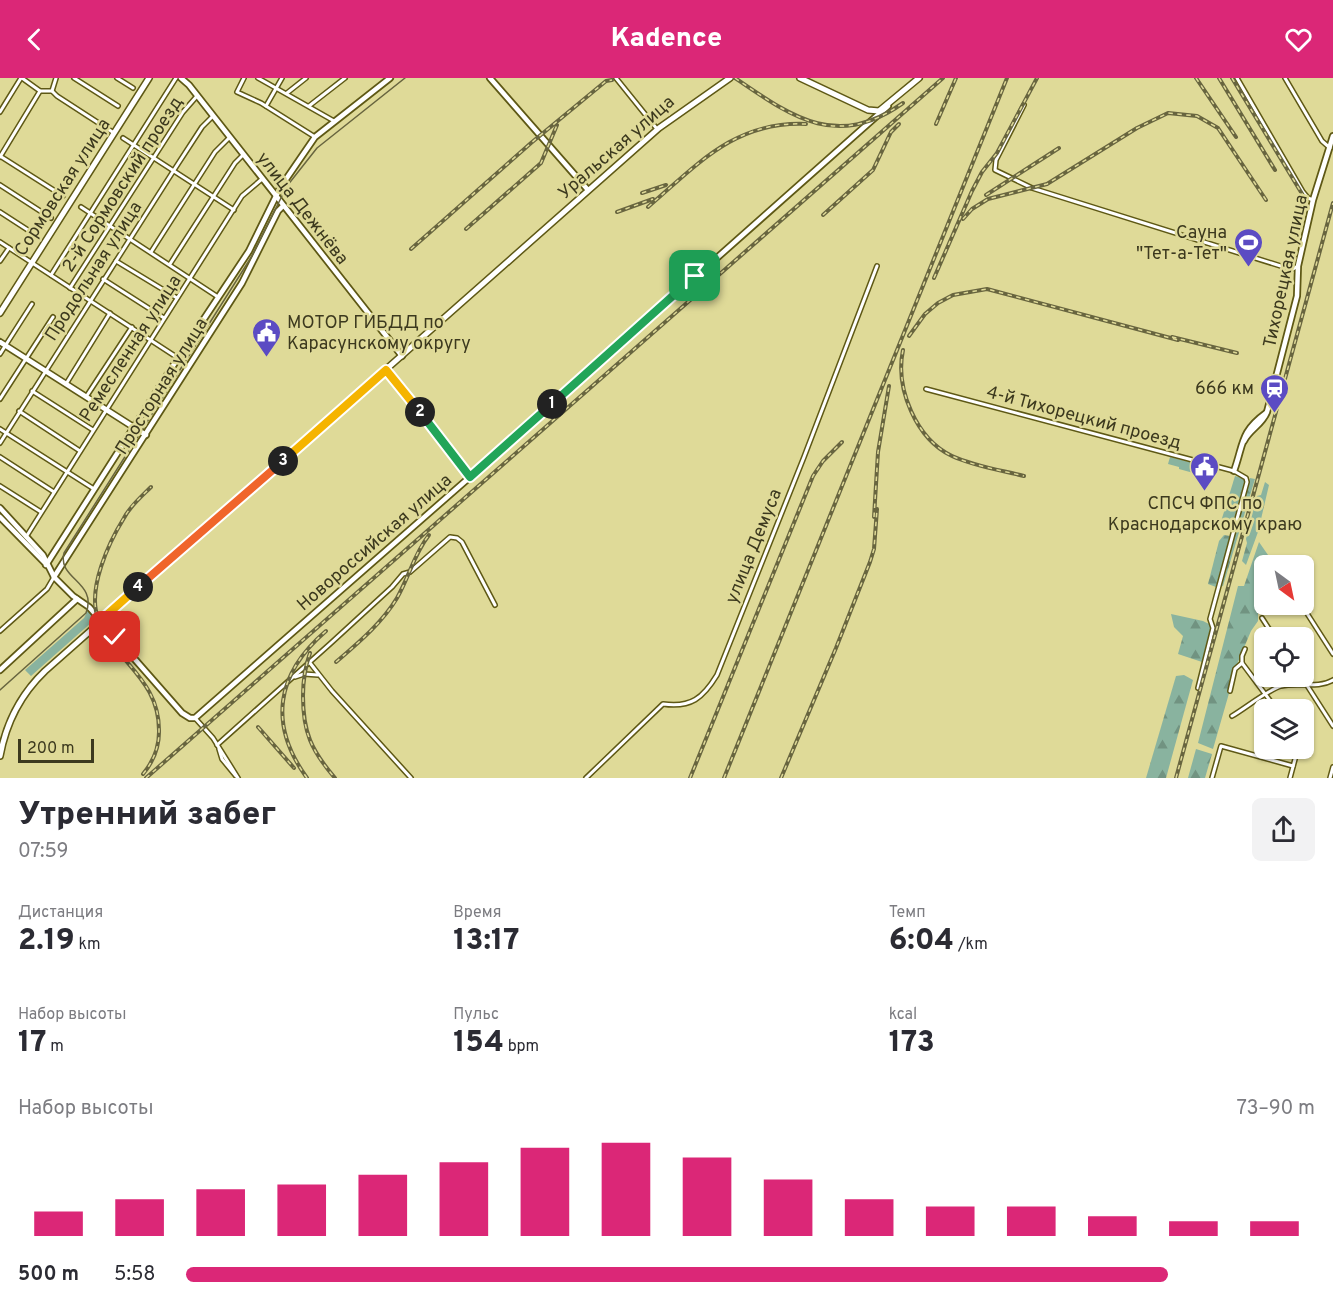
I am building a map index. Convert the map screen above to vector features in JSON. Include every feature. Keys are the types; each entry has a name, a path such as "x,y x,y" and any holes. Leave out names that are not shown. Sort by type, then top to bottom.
{"main road":[{"name":"Сормовская улица","path":"0,313 148,78"},
{"path":"800,78 868,110"},
{"name":"Новороссийская улица","path":"868,110 879,111 894,101 919,78"},
{"name":"Уральская улица","path":"0,751 10,718 33,680 658,129 727,79"},
{"name":"Сормовская улица","path":"0,307 31,262"},
{"name":"Уральская улица","path":"0,756 11,719 29,688 99,620"}],"street":[{"path":"0,112 22,78 40,91 52,92 113,132"},
{"path":"52,92 56,78"},
{"path":"74,78 118,106"},
{"path":"117,78 133,88"},
{"path":"51,275 176,78"},
{"name":"улица Дежнёва","path":"181,78 189,85 402,356"},
{"path":"186,78 189,85"},
{"path":"244,78 237,92 266,106 315,137"},
{"path":"258,78 334,120"},
{"path":"266,106 282,78"},
{"path":"287,93 306,78"},
{"path":"309,106 345,78"},
{"path":"490,78 588,190"},
{"path":"616,78 658,129"},
{"path":"1237,78 1303,192 1313,200"},
{"path":"1285,78 1322,141 1330,148"},
{"name":"Просторная улица","path":"46,565 249,251 286,179 315,137 388,79"},
{"path":"40,91 0,156 63,196"},
{"name":"2-й Сормовский проезд","path":"70,288 153,157 183,112 197,96"},
{"name":"Новороссийская улица","path":"195,718 894,101"},
{"path":"1024,105 998,156 995,170 1032,188 1287,268 1293,269 1298,266"},
{"path":"861,130 870,119 868,110"},
{"name":"Продольная улица","path":"0,443 129,239 202,127 213,116"},
{"name":"Тихорецкая улица","path":"1234,471 1249,432 1264,419 1267,412 1297,297 1298,266 1313,200 1333,136"},
{"path":"151,252 215,152 230,137"},
{"path":"123,138 234,210"},
{"path":"170,264 235,163 243,155"},
{"name":"Ремесленная улица","path":"26,537 234,210 247,191 262,179"},
{"path":"0,185 51,218"},
{"name":"Просторная улица","path":"54,577 242,283 278,211 283,206"},
{"path":"81,207 218,297"},
{"path":"0,212 34,234"},
{"path":"0,242 178,358"},
{"path":"0,261 9,248"},
{"path":"116,261 177,298"},
{"name":"улица Демуса","path":"586,778 663,704 675,706 689,702 708,688 717,675 877,266"},
{"path":"103,279 164,318"},
{"path":"0,354 3,344 32,304"},
{"path":"66,384 110,313"},
{"path":"0,399 53,317"},
{"path":"86,397 132,327"},
{"path":"3,344 146,435"},
{"path":"384,372 470,477"},
{"name":"4-й Тихорецкий проезд","path":"926,389 1234,471"},
{"path":"32,391 93,430"},
{"path":"19,411 80,451"},
{"path":"0,429 94,489"},
{"path":"0,458 54,492"},
{"path":"1198,688 1213,628 1210,619 1247,482 1242,474 1234,471"},
{"path":"0,486 41,512"},
{"path":"0,508 43,555 54,577 89,607 182,713 195,718 217,745 222,759 238,778"},
{"path":"0,517 46,565"},
{"path":"217,745 256,713 392,587 403,574 410,572 450,537 462,542 495,605"},
{"path":"0,631 47,589 54,577"},
{"path":"0,670 77,599"},
{"path":"1308,615 1333,654"},
{"path":"1262,618 1268,627"},
{"path":"1245,650 1242,663 1270,699"},
{"path":"310,663 411,778"},
{"path":"1230,692 1235,669 1242,663"},
{"path":"292,678 304,674 319,675"},
{"path":"1314,684 1322,684 1333,680"},
{"path":"1232,716 1278,687"},
{"path":"1308,687 1333,726"},
{"path":"1212,778 1221,746 1293,766"},
{"path":"1290,778 1295,759"},
{"path":"1330,778 1333,767"}],"green space":[{"path":"1170,457 1208,467 1207,477 1198,476 1168,464"},
{"path":"1235,476 1245,479 1231,530 1219,528"},
{"path":"1250,478 1255,479 1223,586 1220,587"},
{"path":"1265,482 1269,485 1258,532 1246,565 1242,561 1246,539 1257,496 1261,495"},
{"path":"1224,535 1230,536 1216,587 1208,584 1219,541"},
{"path":"1259,542 1268,555 1255,555"},
{"path":"1254,557 1254,615 1258,615 1258,621 1251,631 1238,662 1213,749 1198,743 1238,586 1244,586"},
{"path":"88,610 94,617 92,622 31,676 25,670 84,618"},
{"path":"1171,614 1211,625 1202,662 1178,654 1183,636 1174,627"},
{"path":"1184,675 1193,680 1166,778 1146,778 1176,676"},
{"path":"1196,749 1212,754 1205,778 1188,778"}],"tram line":[{"path":"0,690 86,613 87,594 66,569 63,562 64,553 252,256 287,186 317,148 405,78"}],"railway":[{"path":"735,78 776,105 796,115 816,123 836,126 857,124 879,117 903,103"},
{"path":"146,778 943,78"},
{"path":"936,124 956,78"},
{"path":"724,778 1007,78"},
{"path":"934,278 972,191 982,172 997,153 1037,78"},
{"path":"1196,78 1236,137"},
{"path":"1219,78 1275,170"},
{"path":"1232,78 1304,197"},
{"path":"411,249 531,143 606,81 612,80"},
{"path":"963,219 972,209 988,199 1047,184 1137,128 1168,113 1197,116 1218,128 1266,200"},
{"path":"648,207 701,161 738,138 758,130 781,125 806,124"},
{"path":"823,215 873,170 891,132 899,124"},
{"path":"466,229 541,163 557,125"},
{"path":"986,195 1059,148"},
{"path":"642,193 666,185"},
{"path":"617,212 653,199"},
{"path":"1176,778 1333,203"},
{"path":"909,336 925,314 938,303 953,295 987,289 1178,340"},
{"path":"1172,337 1237,353"},
{"path":"903,350 901,365 905,396 911,411 928,438 952,456 1024,476"},
{"path":"874,517 878,452 889,386"},
{"path":"690,778 813,476 823,461 842,442"},
{"path":"143,774 157,749 159,732 157,713 144,684 105,633 98,618 95,594 101,566 118,528 129,509 151,487"},
{"path":"781,778 870,562 874,549 877,509"},
{"path":"336,662 369,632 391,607 419,550 429,535"},
{"path":"307,778 286,738 283,700 296,665 309,647 326,631"},
{"path":"310,653 303,685 305,720 314,749 335,778"},
{"path":"258,727 294,768"}],"place":[{"name":"Сауна \"Тет-а-Тет\"","path":"1248,268"},
{"name":"МОТОР ГИБДД по Карасунскому округу","path":"266,358"},
{"name":"666 км","path":"1275,414"},
{"name":"СПСЧ ФПС по Краснодарскому краю","path":"1205,492"}],"route":[{"path":"115,637 100,621 386,370 470,477 695,276"}]}
